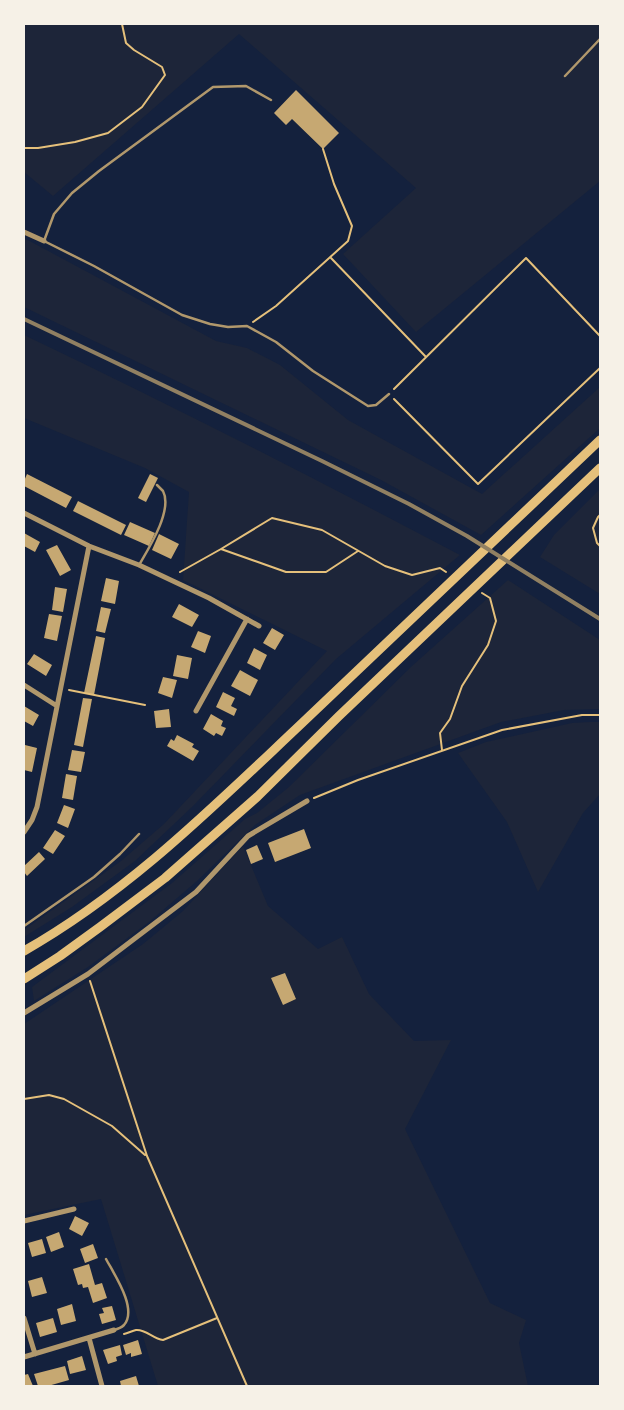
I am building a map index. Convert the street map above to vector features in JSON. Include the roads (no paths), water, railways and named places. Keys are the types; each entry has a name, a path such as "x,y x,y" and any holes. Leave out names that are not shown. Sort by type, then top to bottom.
{"highway":[{"path":"24,951 75,920 148,865 228,793 600,440"},
{"path":"24,979 60,956 164,878 256,797 600,468"}],"street":[{"path":"24,232 44,241"},
{"path":"24,513 89,546 139,565 209,598 259,626"},
{"path":"24,832 32,820 37,807 89,546"},
{"path":"196,710 247,619"},
{"path":"24,685 57,706"},
{"path":"24,1013 88,974 196,892 248,836 307,801"},
{"path":"24,1221 74,1209"},
{"path":"24,1318 35,1354"},
{"path":"24,1357 114,1330"},
{"path":"88,1338 102,1386"}],"lane":[{"path":"565,76 600,39"},
{"path":"270,100 246,86 213,87 72,193 54,214 44,241 94,266 182,315 210,324 228,327 248,326 276,342 313,371 368,406 376,405 389,394"},
{"path":"139,565 150,547 164,511 165,501 163,492 157,485"},
{"path":"24,926 94,877 139,834"},
{"path":"106,1259 127,1300 130,1311 128,1319 123,1326 114,1330"}],"railway":[{"path":"24,319 409,504 467,536 600,619"}]}
